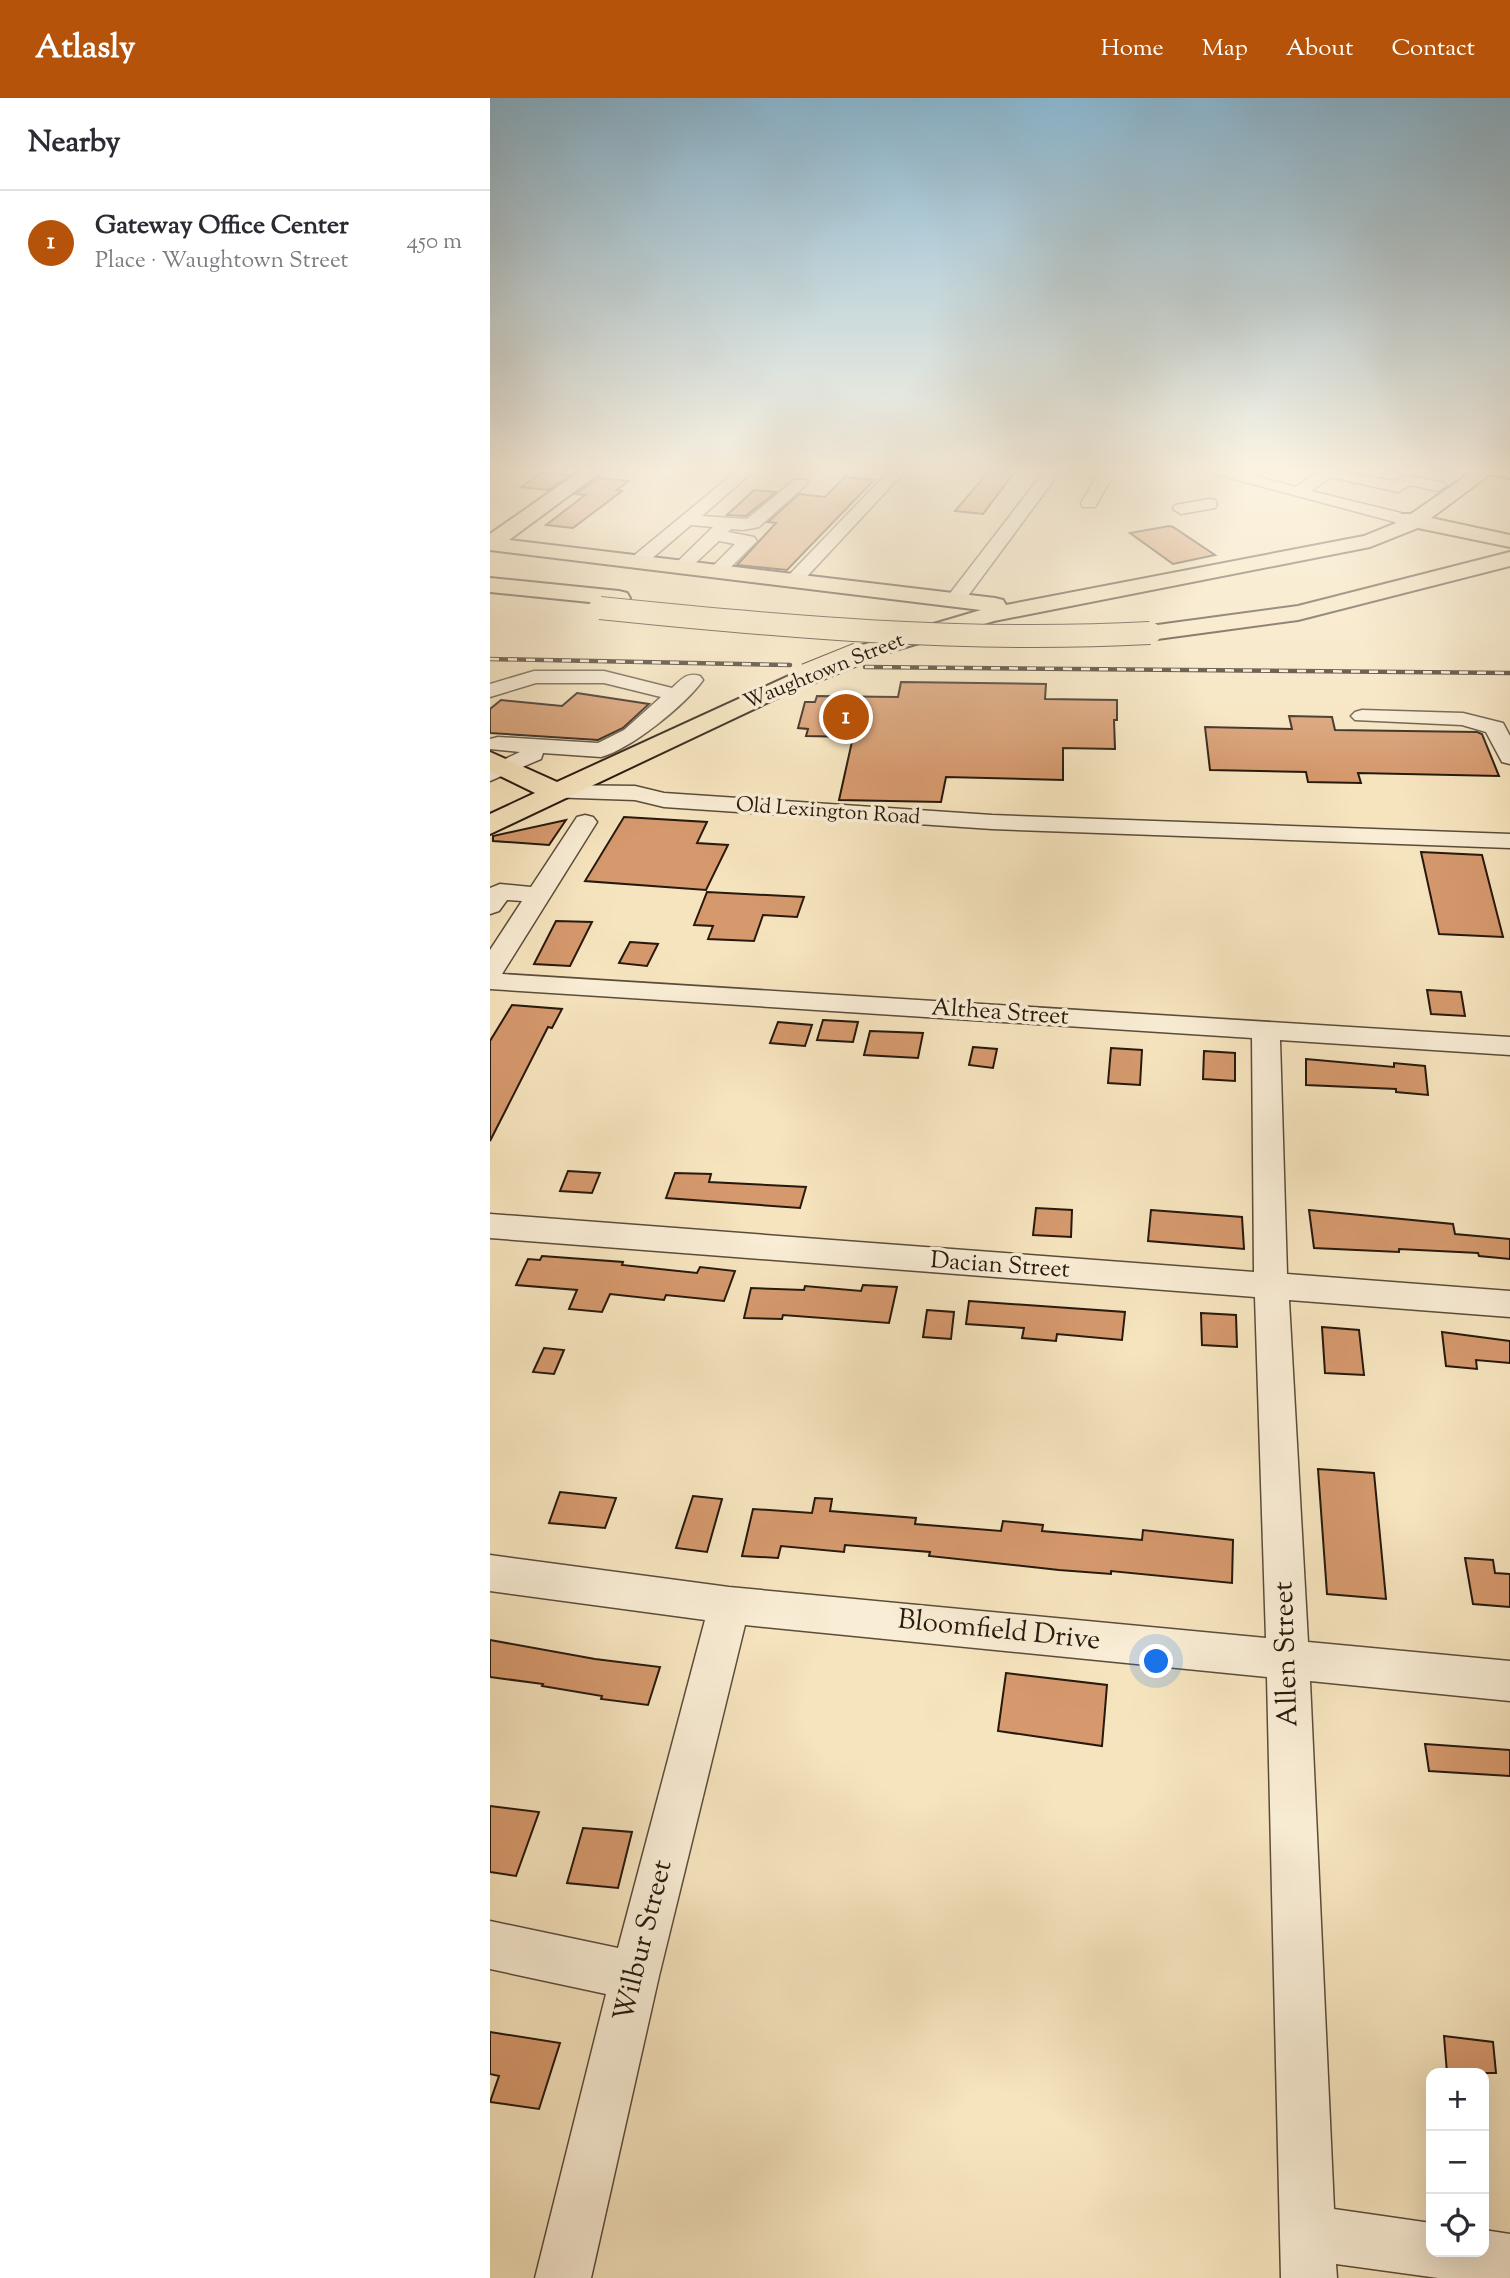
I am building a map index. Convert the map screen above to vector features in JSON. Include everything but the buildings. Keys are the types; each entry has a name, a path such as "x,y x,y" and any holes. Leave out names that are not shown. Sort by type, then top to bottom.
{"main road":[{"path":"705,571 1022,608"},
{"name":"Waughtown Street","path":"490,825 806,674 858,654 930,631 1022,608 1209,571"},
{"path":"490,585 820,630 920,637 1047,638 1297,612 1433,571"},
{"path":"490,596 609,603"},
{"name":"Old Lexington Road","path":"496,762 555,792"}],"street":[{"path":"793,581 803,571"},
{"path":"955,600 977,571"},
{"path":"490,691 534,677 604,677 677,695"},
{"path":"496,762 547,747 601,750 632,735 693,680"},
{"path":"1362,716 1463,719 1495,729 1510,757"},
{"name":"Old Lexington Road","path":"555,792 564,803 628,806 664,800 992,822 1510,841"},
{"path":"490,971 585,822"},
{"path":"493,896 538,895"},
{"name":"Althea Street","path":"490,981 1510,1046"},
{"name":"Allen Street","path":"1266,1030 1271,1287 1288,1660 1308,2256"},
{"name":"Dacian Street","path":"490,1226 1510,1304"},
{"name":"Bloomfield Drive","path":"490,1573 729,1605 1510,1681"},
{"name":"Wilbur Street","path":"563,2278 635,1976 729,1605"},
{"path":"490,1945 635,1976"},
{"path":"1308,2256 1426,2250"},
{"path":"1479,2257 1510,2261"}],"railway":[{"path":"490,659 790,665"},
{"path":"865,667 1510,673"}],"place":[{"name":"Gateway Office Center","path":"846,717"}]}
